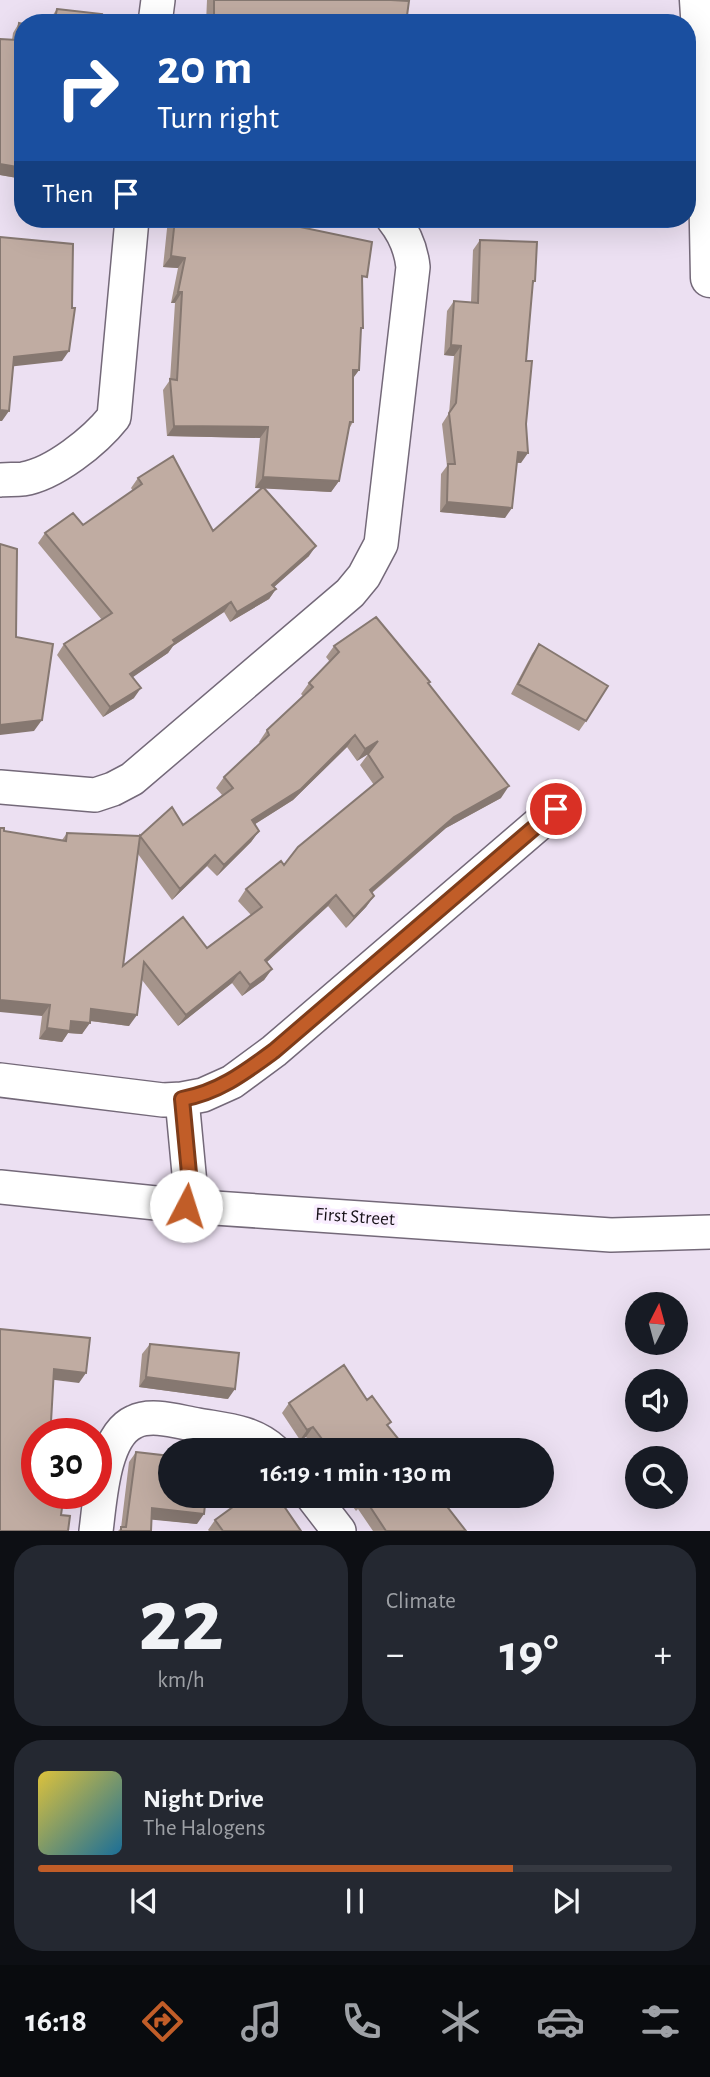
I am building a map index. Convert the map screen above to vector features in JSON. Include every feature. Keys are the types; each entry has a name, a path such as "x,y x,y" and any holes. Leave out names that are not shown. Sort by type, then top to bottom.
{"main road":[{"path":"699,0 707,124 710,278"}],"street":[{"path":"0,480 24,479 61,463 85,447 114,417 131,228"},
{"path":"0,788 95,795 132,779 350,593 364,576 382,544 413,267 411,252 400,228"},
{"path":"0,1080 163,1100 203,1095 232,1082 274,1051 556,809"},
{"path":"182,1099 190,1184 186,1206"},
{"name":"First Street","path":"0,1187 186,1206 611,1235 710,1232"},
{"path":"96,1531 104,1477 112,1447 122,1430 135,1421 159,1419 246,1433 258,1438"},
{"path":"321,1508 339,1531"}],"building":[{"path":"214,0 409,1 407,14 214,14"},
{"path":"57,9 102,14 56,14"},
{"path":"0,39 14,40 14,166 0,164"},
{"path":"174,228 305,228 372,242 367,277 362,276 363,328 359,370 353,370 353,422 350,422 339,481 263,477 268,427 174,426 170,379 177,380 182,292 178,292 185,258 171,256"},
{"path":"0,237 73,244 72,308 75,308 69,351 14,357 9,411 0,410"},
{"path":"480,240 537,242 526,361 532,361 526,424 528,453 518,452 512,508 447,502 448,464 455,464 449,413 456,403 461,346 451,345 454,301 478,303"},
{"path":"173,456 213,531 263,487 316,546 272,585 276,589 237,612 231,602 173,640 175,643 130,674 141,688 110,707 64,644 112,613 45,533 73,513 83,525 142,484 138,478"},
{"path":"0,544 17,549 16,637 53,644 42,720 0,725"},
{"path":"376,617 430,682 428,683 509,786 454,817 370,890 374,896 354,917 336,895 265,960 272,969 250,985 240,972 186,1015 144,962 137,1015 91,1009 90,1023 71,1021 70,1031 47,1028 50,1005 0,1000 0,828 4,828 4,831 66,841 67,833 140,836 172,807 183,825 233,788 224,777 269,735 267,730 313,687 309,683 339,652 334,646","holes":["355,735 365,749 378,741 368,754 383,777 298,847 284,865 281,861 246,889 262,907 207,948 183,917 123,966 140,836 180,889 215,855 224,865 259,831 252,820 301,789"]},
{"path":"539,644 608,686 586,721 518,684"},
{"path":"0,1329 90,1338 86,1373 54,1369 51,1418 21,1418 21,1509 62,1509 61,1515 70,1516 68,1531 0,1531"},
{"path":"150,1344 239,1353 235,1389 146,1377"},
{"path":"344,1365 367,1400 372,1396 391,1422 387,1425 398,1438 321,1438 313,1427 307,1430 289,1403"},
{"path":"136,1452 158,1455 158,1508 205,1508 204,1514 152,1508 151,1531 121,1531 121,1527 126,1527"},
{"path":"232,1508 285,1508 301,1531 223,1531 215,1520"},
{"path":"371,1508 448,1508 466,1531 386,1531"}],"route":[{"path":"186,1206 190,1184 182,1099 203,1095 232,1082 274,1051 556,809"}]}
